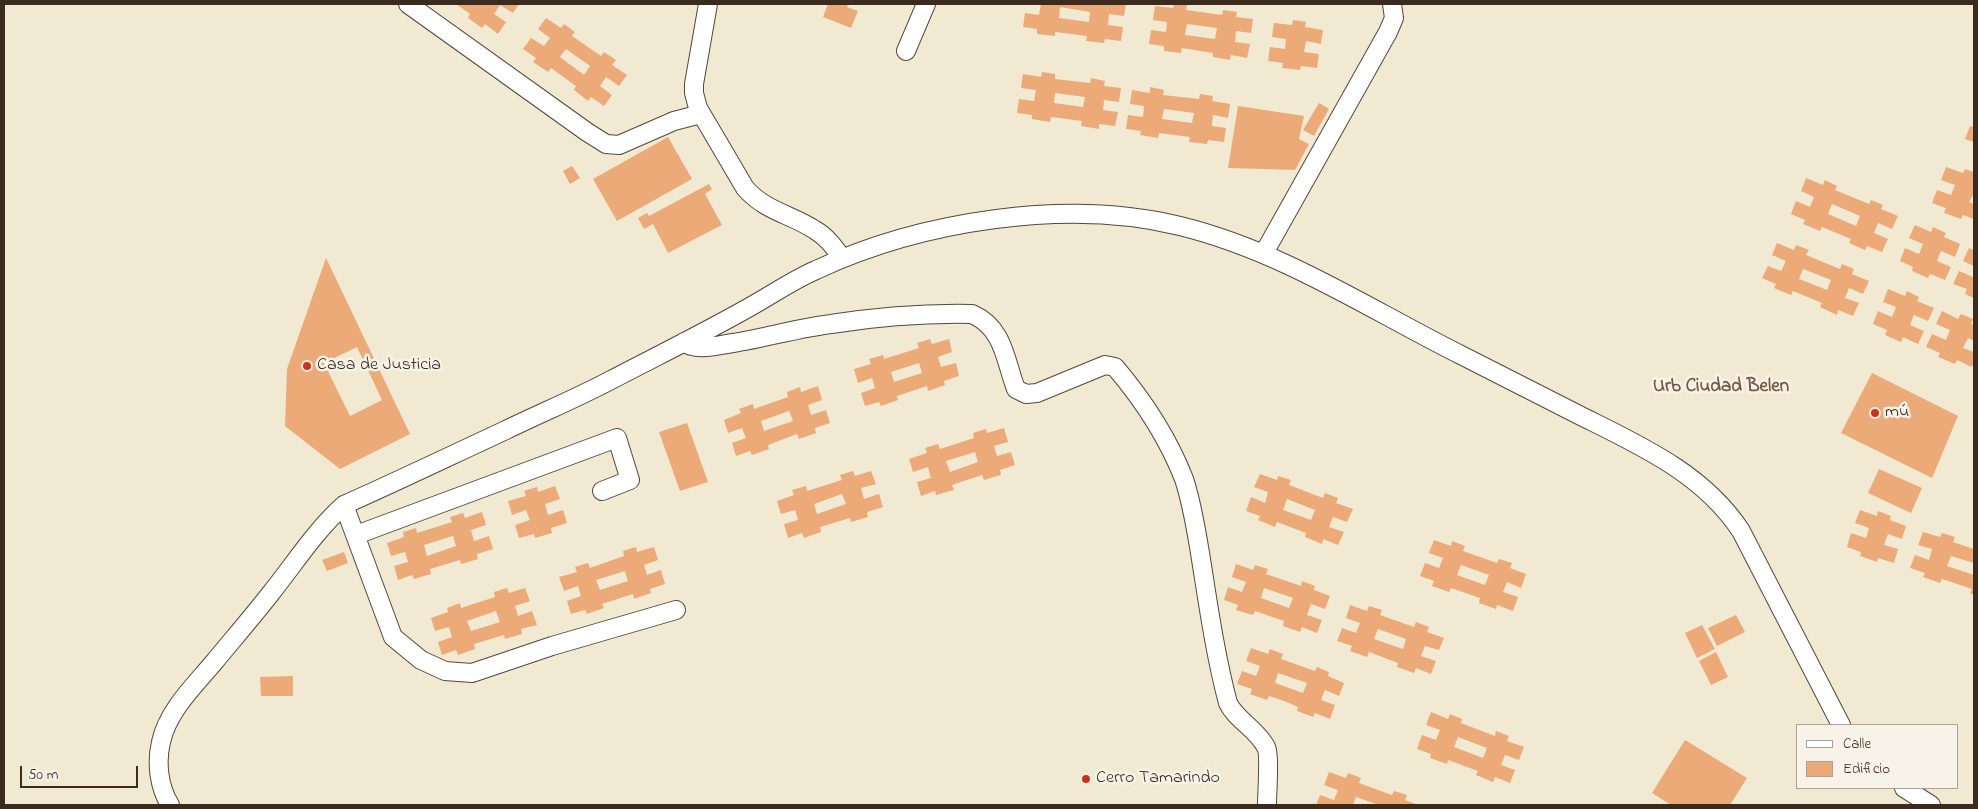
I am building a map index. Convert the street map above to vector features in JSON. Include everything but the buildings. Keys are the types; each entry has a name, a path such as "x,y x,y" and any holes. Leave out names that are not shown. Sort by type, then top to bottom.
{"street":[{"path":"408,4 606,144 619,145 674,122 701,114"},
{"path":"708,4 694,84 695,101 701,114 745,188 753,197 764,206 816,230 831,243 842,258"},
{"path":"906,51 926,4"},
{"path":"1264,253 1388,32 1394,18 1392,4"},
{"path":"170,805 163,791 159,771 161,743 169,721 178,706 272,591 317,531 344,505 606,383 812,271 842,258 906,238 990,219 1074,215 1145,219 1214,235 1264,253 1316,278 1434,342 1617,433 1684,472 1699,483 1723,506 1741,531 1841,724"},
{"path":"684,342 694,346 719,345 829,324 868,319 972,314 984,319 994,330 999,338 1016,389 1022,393 1037,393 1105,365 1115,367 1148,410 1160,430 1184,480 1194,517 1212,626 1228,703 1234,714 1251,728 1267,748 1267,805"},
{"path":"356,536 617,438 630,480 602,491"},
{"path":"344,505 393,637 420,660 450,672 472,673 552,646 676,610"},
{"path":"1906,789 1930,805"}],"place":[{"name":"Casa de Justicia","path":"307,366"},
{"name":"mú","path":"1875,413"},
{"name":"Cerro Tamarindo","path":"1086,779"}],"district":[{"name":"Urb Ciudad Belen","path":"1721,388"}]}
